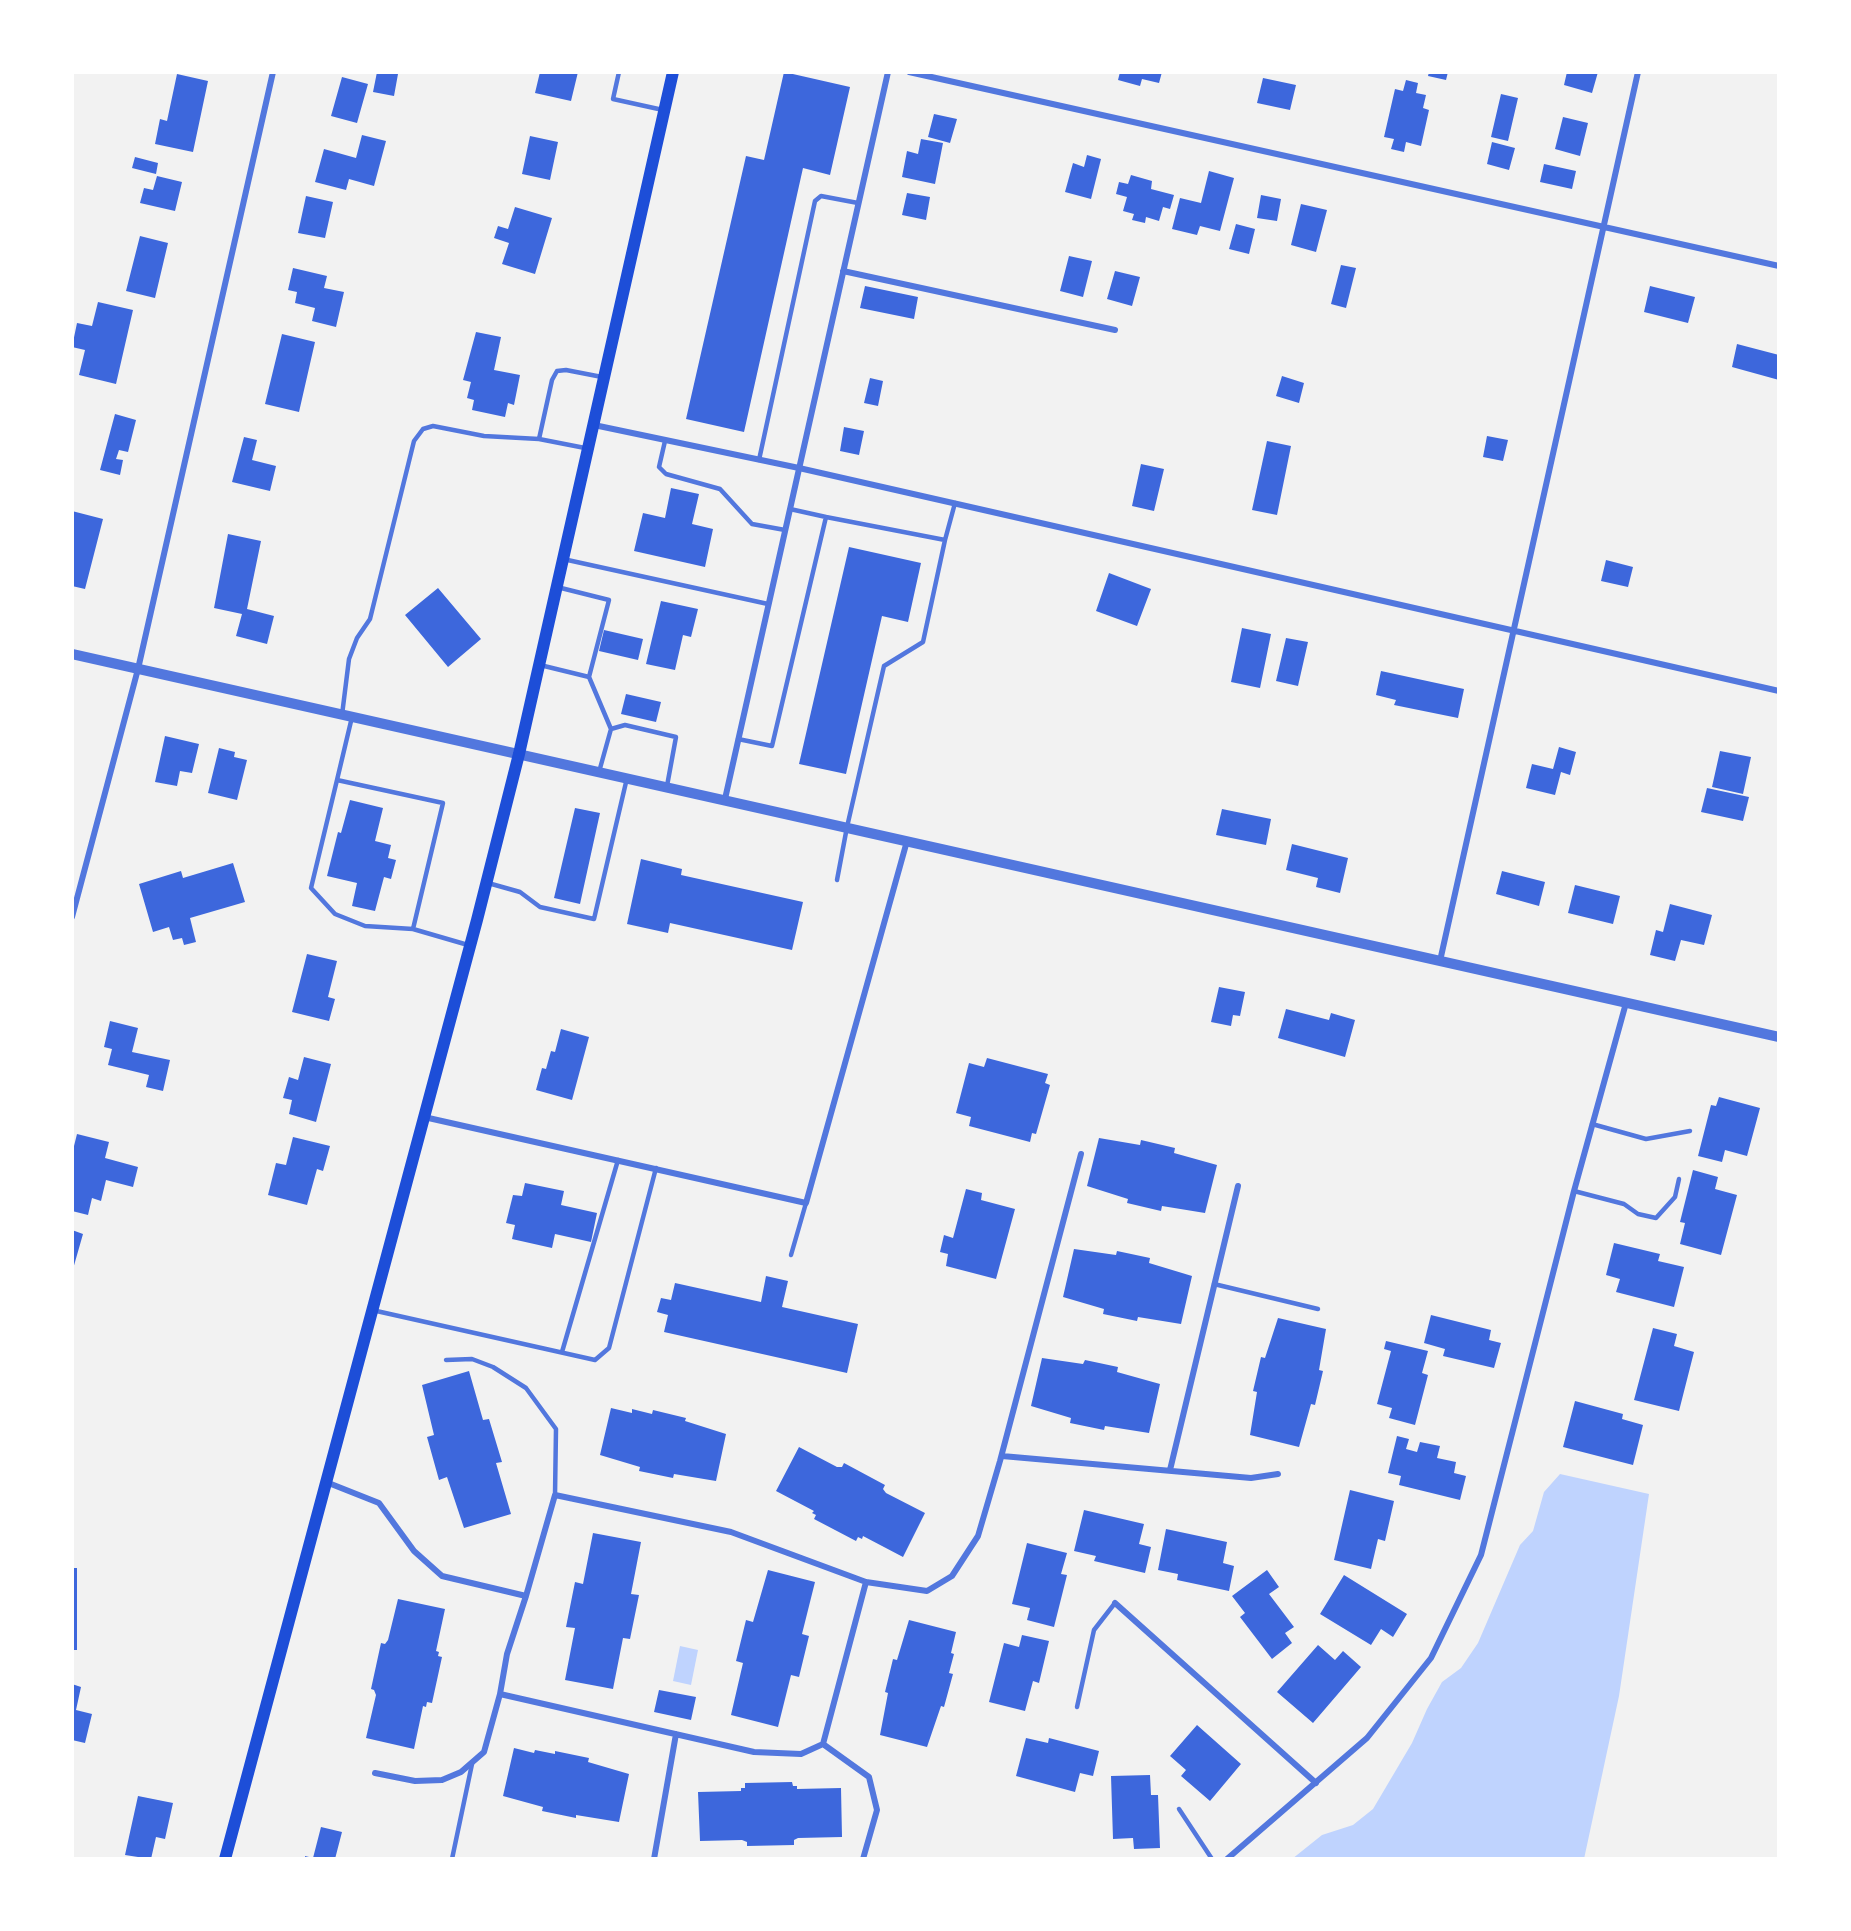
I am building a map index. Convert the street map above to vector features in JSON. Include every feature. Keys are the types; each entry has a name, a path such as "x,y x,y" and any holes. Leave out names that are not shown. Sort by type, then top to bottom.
{"main road":[{"path":"225,1859 487,882 540,665 674,72"}],"street":[{"path":"72,917 138,669 273,72"},
{"path":"725,800 888,72"},
{"path":"909,72 1779,266"},
{"path":"1440,961 1638,72"},
{"path":"843,271 1115,330"},
{"path":"594,425 955,503 1779,691"},
{"path":"72,654 1779,1038"},
{"path":"424,1117 806,1203 908,841"},
{"path":"1227,1859 1366,1738 1431,1658 1481,1555 1574,1191 1626,1003"},
{"path":"375,1773 415,1781 442,1780 472,1764 483,1752 500,1694 507,1654 555,1495 731,1532 866,1582 927,1591 951,1576 978,1536 1002,1456 1081,1154"},
{"path":"1170,1470 1238,1186"},
{"path":"1002,1456 1251,1478 1278,1474"},
{"path":"325,1482 379,1503 414,1551 442,1576 526,1596"},
{"path":"823,1744 866,1582"},
{"path":"1115,1603 1316,1783"},
{"path":"500,1694 754,1752 801,1754 823,1744"},
{"path":"654,1859 676,1734"},
{"path":"823,1744 869,1777 877,1810 863,1859"}],"lane":[{"path":"619,72 613,99 665,111"},
{"path":"759,460 815,201 821,196 858,203"},
{"path":"539,439 552,380 557,371 566,370 605,378"},
{"path":"470,946 413,930 365,926 335,914 311,888 337,780 347,716 349,659 357,638 370,619 414,441 423,429 433,426 484,436 539,439 589,449"},
{"path":"665,441 659,467 666,474 720,489 752,524 785,530"},
{"path":"837,880 884,666 923,642 955,503"},
{"path":"789,510 945,540"},
{"path":"738,739 772,746 826,517"},
{"path":"563,559 768,604"},
{"path":"557,587 609,600 589,676 610,729 599,772"},
{"path":"540,665 589,676"},
{"path":"610,729 625,725 676,737 666,786"},
{"path":"487,882 520,892 540,907 594,919 627,778"},
{"path":"337,780 443,803 413,930"},
{"path":"1592,1124 1646,1139 1690,1131"},
{"path":"562,1352 618,1160"},
{"path":"371,1310 595,1360 609,1348 656,1168"},
{"path":"1574,1191 1624,1204 1638,1214 1656,1218 1675,1197 1679,1179"},
{"path":"791,1255 806,1203"},
{"path":"1214,1284 1318,1309"},
{"path":"446,1360 471,1359 493,1367 526,1388 556,1429 555,1495"},
{"path":"1077,1707 1094,1630 1115,1603"},
{"path":"452,1859 472,1764"},
{"path":"1179,1809 1212,1859"}],"water":[{"path":"1560,1474 1649,1494 1619,1696 1584,1859 1292,1859 1322,1835 1353,1825 1373,1809 1412,1743 1442,1682 1461,1668 1478,1643 1520,1545 1533,1531 1544,1492"},
{"path":"680,1646 698,1650 691,1685 673,1681"}],"building":[{"path":"377,72 398,74 394,96 373,92"},
{"path":"540,72 578,72 571,101 535,93"},
{"path":"784,72 850,87 830,175 803,168 744,432 686,419 746,156 764,160"},
{"path":"1120,72 1162,72 1159,83 1142,79 1140,86 1118,80"},
{"path":"1429,72 1448,72 1446,80 1428,76"},
{"path":"1567,72 1598,72 1592,93 1564,85"},
{"path":"177,74 208,81 193,152 155,144 160,119 167,121"},
{"path":"342,77 368,84 357,123 331,116"},
{"path":"1263,78 1296,85 1290,110 1257,103"},
{"path":"1406,80 1418,83 1416,93 1426,95 1423,108 1429,110 1421,146 1406,142 1404,152 1391,149 1394,139 1384,137 1395,89 1403,91"},
{"path":"1501,94 1518,98 1508,141 1491,137"},
{"path":"934,114 957,119 950,143 928,137"},
{"path":"1563,117 1588,123 1580,156 1555,149"},
{"path":"362,135 386,141 374,186 349,179 346,190 315,182 324,149 356,158"},
{"path":"530,136 558,142 550,180 522,174"},
{"path":"921,139 943,143 935,184 902,177 907,151 918,154"},
{"path":"1492,142 1515,148 1509,170 1487,164"},
{"path":"1087,155 1101,159 1091,199 1065,192 1073,163 1084,167"},
{"path":"135,157 158,163 156,174 132,168"},
{"path":"1544,164 1576,171 1572,189 1540,182"},
{"path":"1209,171 1234,178 1220,231 1200,226 1197,235 1172,229 1180,198 1201,203"},
{"path":"1131,175 1152,181 1151,189 1174,195 1170,209 1163,207 1159,221 1146,217 1145,223 1132,220 1134,214 1123,211 1127,197 1116,194 1119,182 1128,184"},
{"path":"157,176 182,182 175,211 140,203 144,188 153,190"},
{"path":"907,193 930,197 926,220 902,215"},
{"path":"1261,195 1281,199 1277,221 1257,218"},
{"path":"306,196 333,202 325,238 298,233"},
{"path":"1301,204 1327,210 1316,252 1291,245"},
{"path":"515,207 552,218 535,274 502,264 509,243 494,238 498,226 508,229"},
{"path":"1236,224 1255,229 1249,254 1229,249"},
{"path":"140,236 168,243 155,298 126,291"},
{"path":"1069,256 1092,261 1083,297 1060,291"},
{"path":"1341,265 1356,268 1346,308 1331,304"},
{"path":"293,268 327,276 324,288 344,292 336,327 312,321 315,308 295,303 297,292 288,290"},
{"path":"1115,271 1140,277 1132,306 1107,299"},
{"path":"865,286 918,297 914,319 860,308"},
{"path":"1650,286 1695,297 1688,323 1644,312"},
{"path":"98,302 133,310 116,384 79,375 85,350 72,347 77,323 92,326"},
{"path":"476,332 501,337 494,370 520,375 514,405 508,403 505,417 472,410 474,400 467,398 471,382 463,380"},
{"path":"282,334 315,342 299,412 265,404"},
{"path":"1737,344 1779,355 1779,380 1732,367"},
{"path":"1282,376 1304,383 1299,403 1276,396"},
{"path":"870,378 883,381 878,406 864,403"},
{"path":"115,414 136,420 128,452 119,450 116,459 123,460 120,475 100,470"},
{"path":"844,427 864,431 859,455 840,451"},
{"path":"1487,436 1508,440 1503,461 1483,457"},
{"path":"244,437 257,440 252,460 276,466 270,491 232,482"},
{"path":"1267,441 1291,446 1277,515 1252,510"},
{"path":"1141,464 1164,469 1154,511 1132,506"},
{"path":"671,488 699,494 692,524 713,529 705,567 634,551 643,513 665,518"},
{"path":"72,511 103,519 85,589 72,586"},
{"path":"228,534 261,541 247,609 274,616 267,644 236,636 242,614 214,608"},
{"path":"849,547 921,563 908,622 882,616 846,774 799,764"},
{"path":"1606,560 1633,567 1628,587 1601,581"},
{"path":"1109,573 1151,589 1137,626 1096,611"},
{"path":"438,588 481,639 448,667 405,615"},
{"path":"661,601 698,609 691,637 683,635 675,670 646,664"},
{"path":"1242,628 1271,634 1260,688 1231,682"},
{"path":"604,630 643,639 638,660 599,651"},
{"path":"1286,638 1308,642 1298,686 1276,681"},
{"path":"1381,671 1464,689 1458,718 1394,705 1396,700 1376,695"},
{"path":"626,694 661,702 656,722 621,714"},
{"path":"165,736 199,744 192,773 180,771 177,786 155,782"},
{"path":"1559,747 1576,752 1570,775 1561,772 1555,795 1526,788 1532,764 1553,769"},
{"path":"219,748 235,752 234,757 247,760 237,800 208,793"},
{"path":"1720,751 1751,757 1743,794 1712,787"},
{"path":"1707,788 1749,797 1743,821 1701,812"},
{"path":"350,800 383,808 375,841 391,845 388,858 396,860 391,879 384,877 375,911 352,906 357,883 327,876 338,832 341,833"},
{"path":"575,808 600,813 580,904 554,898"},
{"path":"1222,809 1271,819 1266,845 1216,835"},
{"path":"1292,844 1348,858 1340,893 1316,887 1318,878 1286,870"},
{"path":"641,859 682,869 681,875 803,902 792,950 670,923 668,933 627,924"},
{"path":"233,863 245,902 190,918 196,942 184,945 182,938 173,940 169,927 153,932 139,884 181,871 183,878"},
{"path":"1502,871 1545,882 1539,906 1496,894"},
{"path":"1575,885 1620,896 1613,924 1568,913"},
{"path":"1670,904 1712,915 1704,945 1681,940 1675,961 1650,955 1656,930 1663,932"},
{"path":"307,954 337,961 328,997 335,999 329,1021 292,1012"},
{"path":"1219,987 1245,992 1240,1016 1233,1015 1231,1026 1211,1022"},
{"path":"1286,1009 1329,1020 1331,1013 1355,1020 1345,1057 1278,1038"},
{"path":"110,1021 138,1028 132,1052 170,1060 163,1091 146,1087 149,1075 108,1065 112,1049 104,1047"},
{"path":"561,1029 589,1037 572,1100 536,1090 542,1068 546,1069 551,1051 555,1052"},
{"path":"304,1057 331,1064 316,1122 289,1114 292,1100 283,1098 289,1077 298,1080"},
{"path":"987,1058 1048,1074 1045,1083 1050,1085 1036,1134 1032,1133 1030,1142 969,1126 971,1117 956,1113 969,1063 984,1067"},
{"path":"1719,1097 1760,1108 1747,1156 1725,1150 1722,1162 1698,1156 1711,1105 1716,1106"},
{"path":"77,1134 109,1142 105,1158 138,1167 133,1187 106,1180 101,1201 92,1198 88,1215 72,1211 72,1154"},
{"path":"293,1137 330,1146 323,1171 317,1169 307,1205 268,1195 276,1163 286,1165"},
{"path":"1099,1138 1140,1145 1141,1140 1175,1148 1174,1153 1217,1165 1205,1213 1162,1206 1161,1211 1127,1203 1128,1199 1087,1186"},
{"path":"1693,1170 1718,1177 1715,1189 1737,1195 1721,1255 1680,1244 1685,1223 1680,1222"},
{"path":"525,1183 564,1191 561,1205 597,1213 591,1242 555,1234 552,1248 512,1239 515,1225 506,1223 513,1195 522,1196"},
{"path":"966,1189 982,1193 981,1200 1015,1209 996,1279 946,1266 948,1254 940,1252 944,1235 953,1238"},
{"path":"72,1230 83,1234 73,1269 72,1269"},
{"path":"1614,1243 1660,1254 1658,1261 1684,1267 1674,1307 1616,1292 1620,1279 1606,1275"},
{"path":"1074,1249 1116,1255 1117,1251 1150,1258 1149,1263 1192,1276 1181,1324 1138,1317 1137,1321 1103,1314 1104,1309 1063,1297"},
{"path":"766,1276 788,1281 782,1307 858,1324 847,1373 664,1332 668,1315 657,1312 661,1298 671,1300 675,1283 761,1302"},
{"path":"1431,1315 1491,1330 1489,1340 1501,1343 1494,1368 1443,1356 1445,1349 1424,1343"},
{"path":"1278,1318 1326,1329 1319,1370 1323,1371 1315,1405 1311,1404 1299,1447 1250,1435 1257,1392 1253,1391 1261,1357 1265,1358"},
{"path":"1653,1328 1677,1334 1674,1346 1694,1352 1679,1411 1634,1400"},
{"path":"1386,1341 1428,1351 1422,1373 1428,1375 1415,1425 1389,1418 1392,1408 1377,1404 1391,1351 1384,1349"},
{"path":"1042,1358 1083,1364 1085,1360 1118,1367 1117,1372 1160,1384 1149,1433 1105,1426 1104,1430 1070,1423 1071,1418 1031,1406"},
{"path":"469,1371 483,1420 489,1419 502,1462 496,1463 511,1514 464,1528 447,1477 439,1480 427,1437 434,1435 422,1385"},
{"path":"1575,1401 1623,1414 1622,1419 1643,1425 1633,1465 1563,1447"},
{"path":"611,1408 632,1413 632,1409 652,1414 653,1410 686,1418 685,1421 726,1434 716,1481 674,1474 673,1478 639,1471 640,1467 600,1455"},
{"path":"1397,1436 1409,1439 1406,1449 1417,1452 1420,1442 1440,1446 1437,1458 1456,1462 1454,1473 1466,1476 1460,1500 1399,1485 1401,1476 1388,1473"},
{"path":"799,1447 837,1467 842,1467 844,1463 885,1485 883,1489 886,1493 925,1513 903,1557 863,1536 862,1539 858,1537 856,1541 814,1519 816,1515 812,1513 814,1511 776,1491"},
{"path":"1350,1490 1394,1501 1385,1541 1378,1539 1371,1569 1334,1560"},
{"path":"1084,1510 1144,1524 1139,1544 1151,1547 1145,1573 1094,1561 1096,1556 1074,1551"},
{"path":"1166,1529 1227,1542 1223,1563 1234,1566 1229,1591 1177,1580 1178,1574 1158,1570"},
{"path":"593,1533 641,1542 631,1594 639,1595 630,1639 623,1638 613,1689 565,1680 575,1628 566,1627 575,1582 583,1584"},
{"path":"1027,1543 1067,1553 1061,1574 1067,1575 1054,1627 1027,1620 1030,1608 1012,1604"},
{"path":"72,1568 77,1568 77,1650 72,1650"},
{"path":"768,1570 815,1582 802,1634 809,1636 799,1677 791,1675 778,1727 731,1715 743,1663 736,1661 746,1620 753,1622"},
{"path":"1267,1570 1279,1587 1269,1594 1294,1627 1285,1633 1292,1643 1272,1659 1240,1617 1245,1613 1232,1596"},
{"path":"1344,1575 1407,1614 1393,1637 1381,1629 1371,1645 1320,1614"},
{"path":"398,1599 445,1609 436,1651 439,1652 438,1656 442,1657 432,1703 427,1702 426,1707 423,1706 414,1749 366,1738 376,1695 371,1689 381,1643 385,1644 388,1640"},
{"path":"909,1620 956,1632 949,1673 953,1674 944,1707 941,1706 927,1747 880,1735 888,1693 885,1692 893,1659 897,1660"},
{"path":"1022,1635 1049,1641 1039,1683 1033,1681 1025,1711 989,1702 1004,1643 1019,1647"},
{"path":"1318,1645 1335,1660 1343,1651 1361,1667 1313,1723 1277,1692"},
{"path":"72,1684 81,1687 76,1710 92,1714 85,1743 72,1740"},
{"path":"659,1690 696,1697 691,1720 654,1712"},
{"path":"1197,1725 1241,1764 1210,1801 1181,1776 1186,1770 1170,1756"},
{"path":"1026,1738 1048,1743 1049,1738 1099,1751 1093,1776 1080,1773 1075,1792 1016,1776"},
{"path":"514,1748 534,1753 535,1750 555,1754 555,1751 589,1758 588,1762 629,1774 619,1822 576,1815 576,1818 542,1811 543,1807 503,1796"},
{"path":"1150,1775 1151,1795 1158,1795 1160,1848 1134,1849 1133,1838 1113,1839 1111,1776"},
{"path":"792,1782 797,1789 841,1788 842,1837 798,1838 794,1840 794,1845 747,1846 747,1842 742,1840 700,1841 698,1792 741,1791 741,1788 745,1788 745,1783"},
{"path":"138,1796 173,1803 165,1839 156,1837 151,1859 125,1855"},
{"path":"321,1827 342,1832 335,1859 305,1859 305,1856 313,1858"}]}
